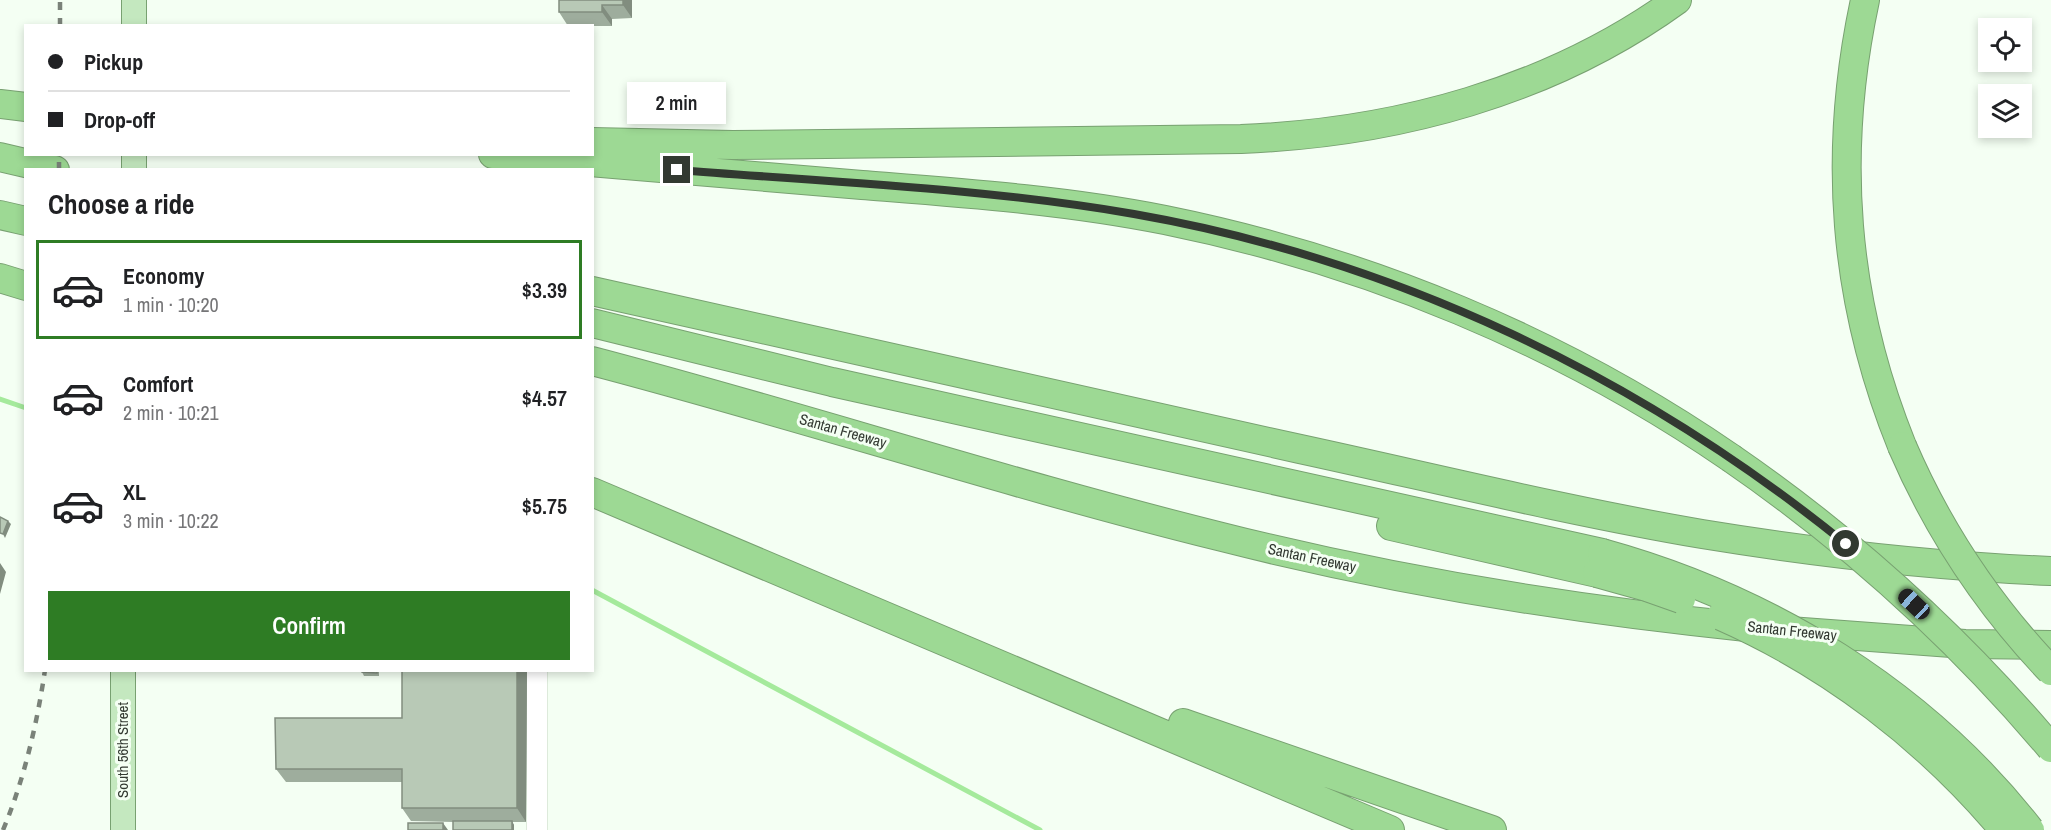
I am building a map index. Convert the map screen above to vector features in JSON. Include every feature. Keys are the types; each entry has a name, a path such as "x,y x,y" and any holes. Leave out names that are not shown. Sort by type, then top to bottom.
{"highway":[{"path":"594,142 733,145 1241,139 1301,136 1347,130 1394,122 1447,109 1518,85 1613,40 1677,0"},
{"path":"1865,0 1856,44 1848,116 1846,178 1853,273 1877,379 1924,496 1952,545 2001,615 2051,671"},
{"path":"516,156 1044,201 1136,214 1224,233 1340,266 1464,312 1539,346 1620,388 1673,419 1800,507 1892,584 1962,649 2051,748"},
{"path":"3,157 36,168"},
{"path":"3,157 47,168"},
{"path":"0,278 24,285"},
{"path":"594,291 1438,480 1640,522 1820,552 1941,564 2051,571"},
{"path":"594,323 1600,563 1647,587 1725,617 1828,673 1924,747 1973,795 2004,830"},
{"path":"594,350 697,370 878,412 1600,563 1649,566 1717,592 1784,624 1870,678 1933,728 1991,784 2030,830"},
{"name":"Santan Freeway","path":"594,362 1148,518 1395,576 1564,605 1693,621 1842,636 1965,644 2051,645"},
{"path":"594,493 1390,830"},
{"path":"1029,676 1141,709 1492,830"}],"main road":[{"path":"134,0 134,24"},
{"name":"South 56th Street","path":"123,672 123,830"}],"lane":[{"path":"537,672 537,830"}],"building":[{"path":"559,0 623,0 623,5 602,5 602,12 559,12"},
{"path":"0,517 8,521 3,534 0,533"},
{"path":"402,672 517,672 517,808 402,808 402,769 276,769 275,718 402,718"},
{"path":"453,821 512,821 512,830 453,830"},
{"path":"408,823 443,823 443,830 408,830"}],"waterway":[{"path":"0,399 24,407"},
{"path":"594,591 1040,830"}],"railway":[{"path":"60,0 60,24"},
{"path":"59,156 59,168"},
{"path":"3,830 29,752 45,672"}],"route":[{"path":"677,170 969,193 1075,205 1136,214 1196,227 1327,261 1455,308 1539,346 1620,388 1717,448 1800,507 1846,544"}]}
